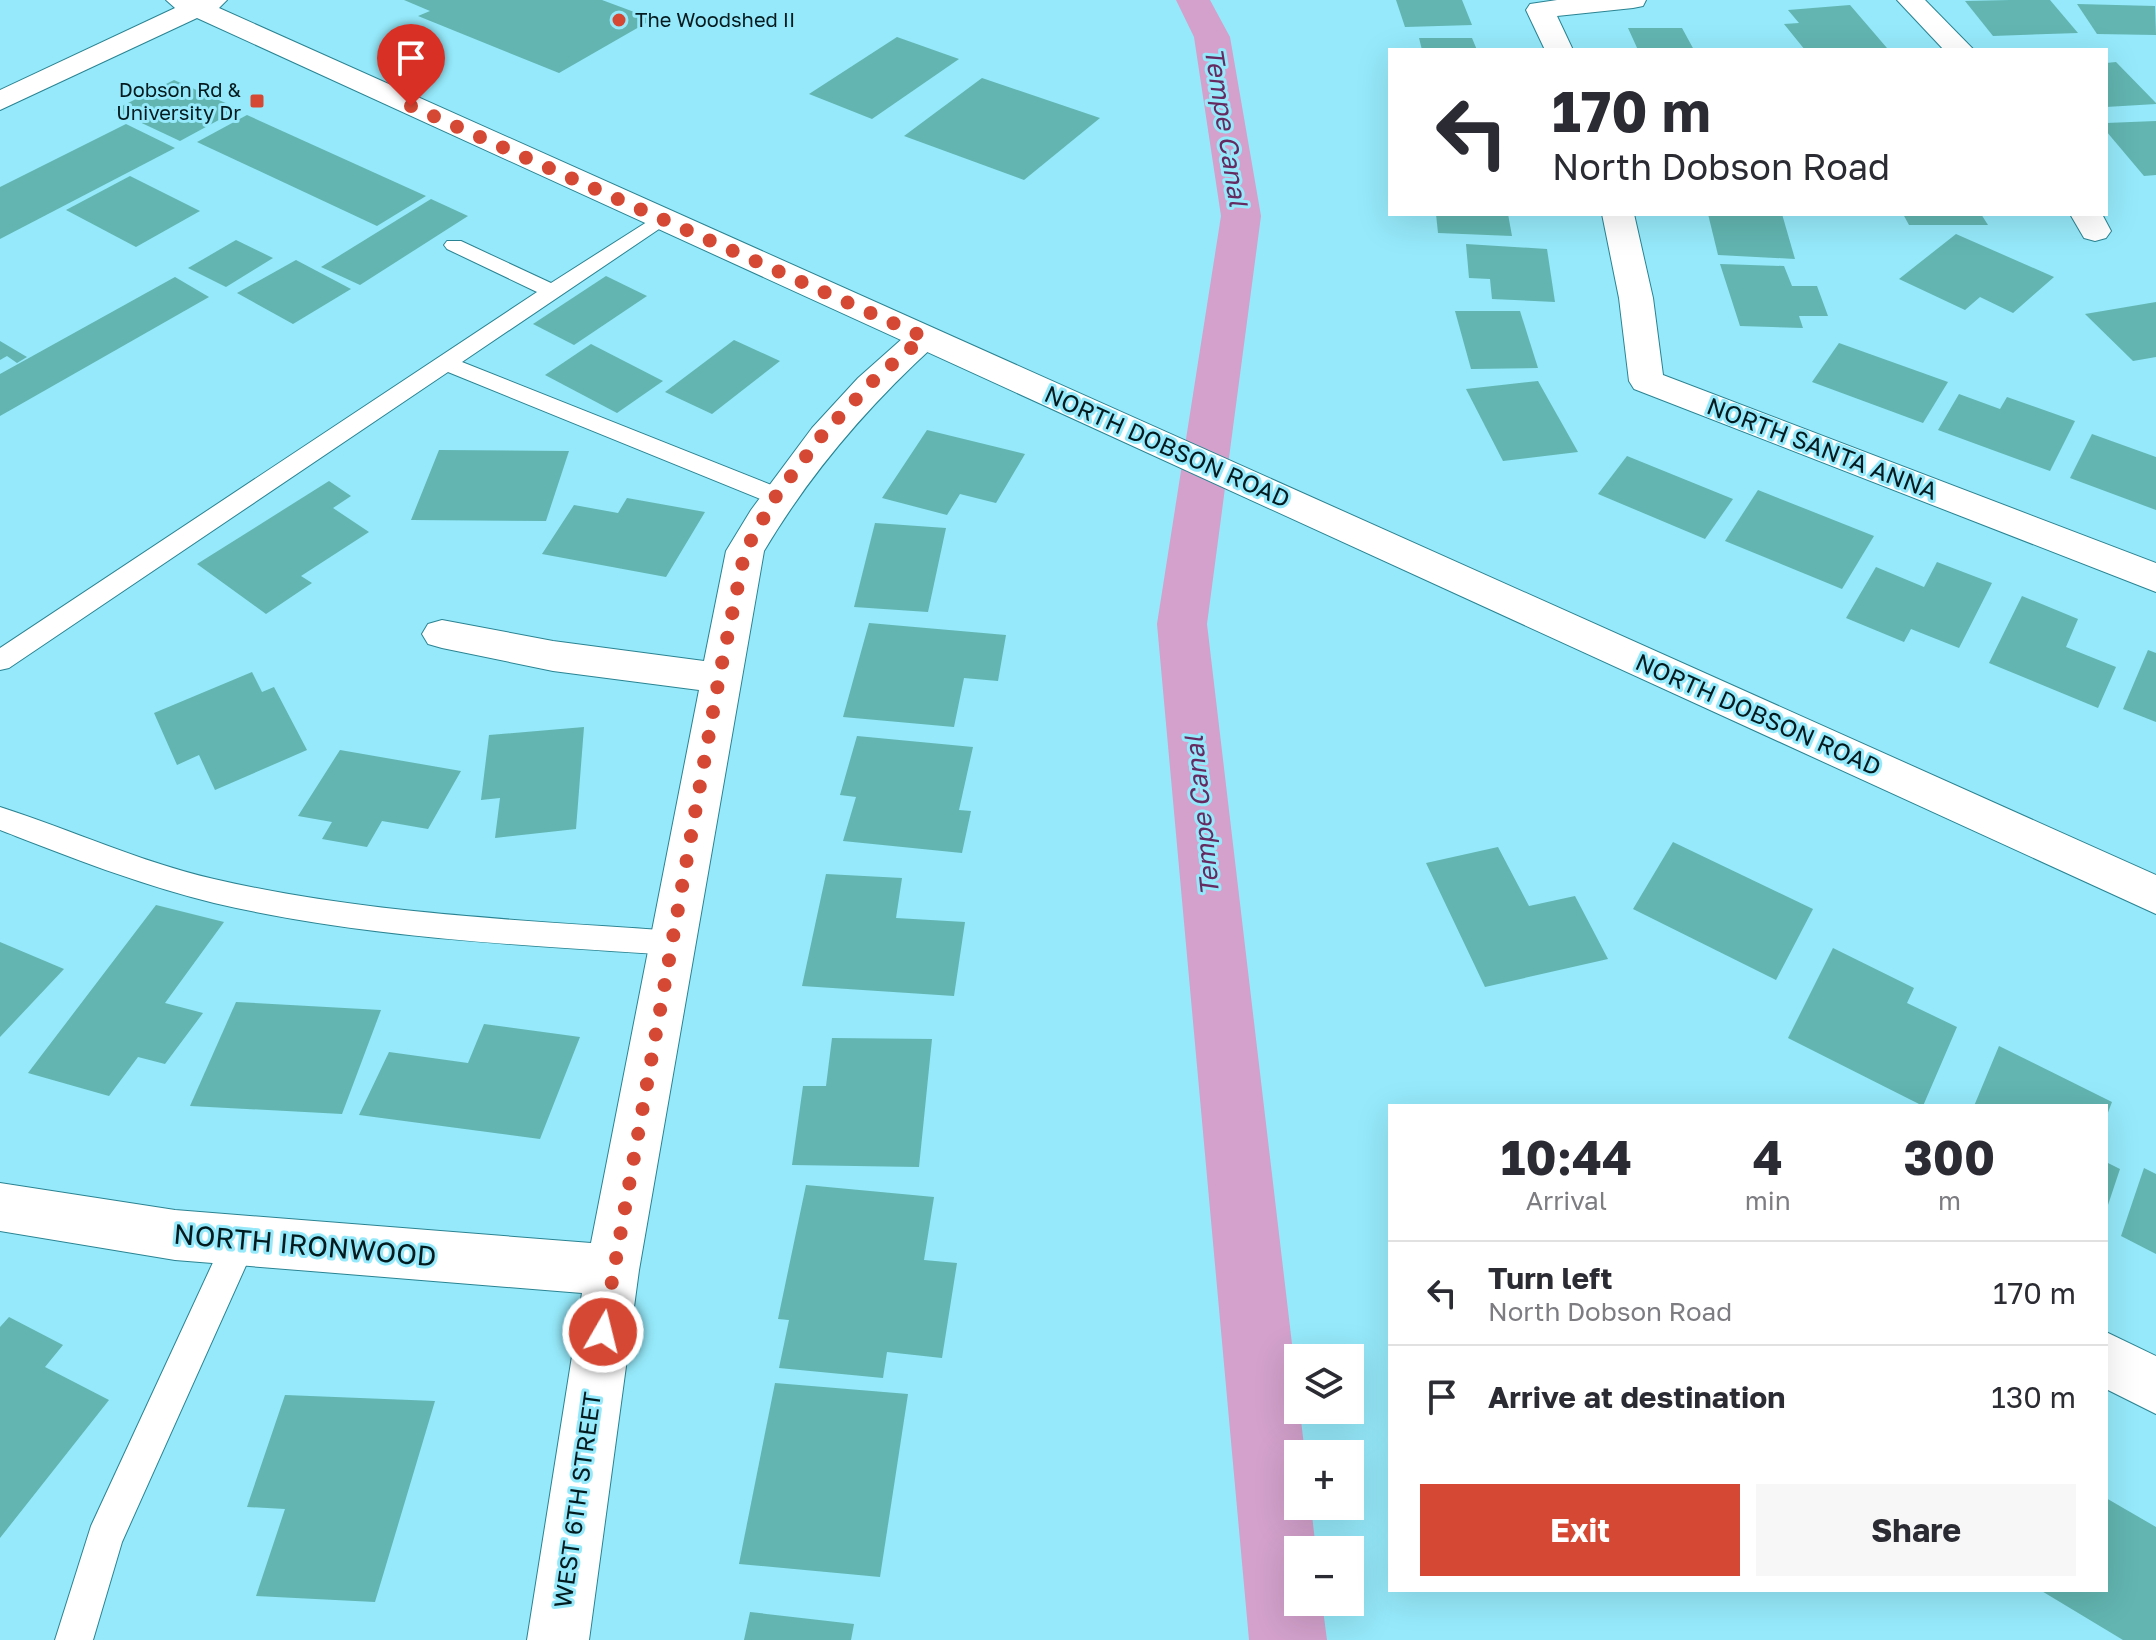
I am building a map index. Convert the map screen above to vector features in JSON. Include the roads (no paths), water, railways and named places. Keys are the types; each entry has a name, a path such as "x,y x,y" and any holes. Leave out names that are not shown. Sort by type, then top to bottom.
{"street":[{"path":"1558,48 1540,10 1633,0"},
{"path":"1910,0 1958,48"},
{"path":"0,101 196,3"},
{"name":"NORTH DOBSON ROAD","path":"196,3 661,219 2156,895"},
{"name":"NORTH SANTA ANNA","path":"1618,216 1636,298 1646,381 2156,578"},
{"name":"WEST 6TH STREET","path":"558,1640 612,1270 674,943 719,678 745,551 776,496 823,434 854,400 924,337"},
{"path":"442,634 553,656 719,678"},
{"name":"NORTH IRONWOOD","path":"0,1207 175,1235 612,1270"},
{"path":"2108,1360 2156,1386"}],"lane":[{"path":"0,661 661,219"},
{"path":"454,245 554,292"},
{"path":"448,364 598,427 776,496"},
{"path":"0,818 93,854 213,891 359,916 674,943"},
{"path":"74,1640 104,1539 240,1241"}],"waterway":[{"name":"Tempe Canal","path":"1193,0 1212,37 1241,216 1182,624 1288,1640"}],"place":[{"name":"The Woodshed II","path":"619,20"},
{"name":"Dobson Rd & University Dr","path":"257,101"}]}
